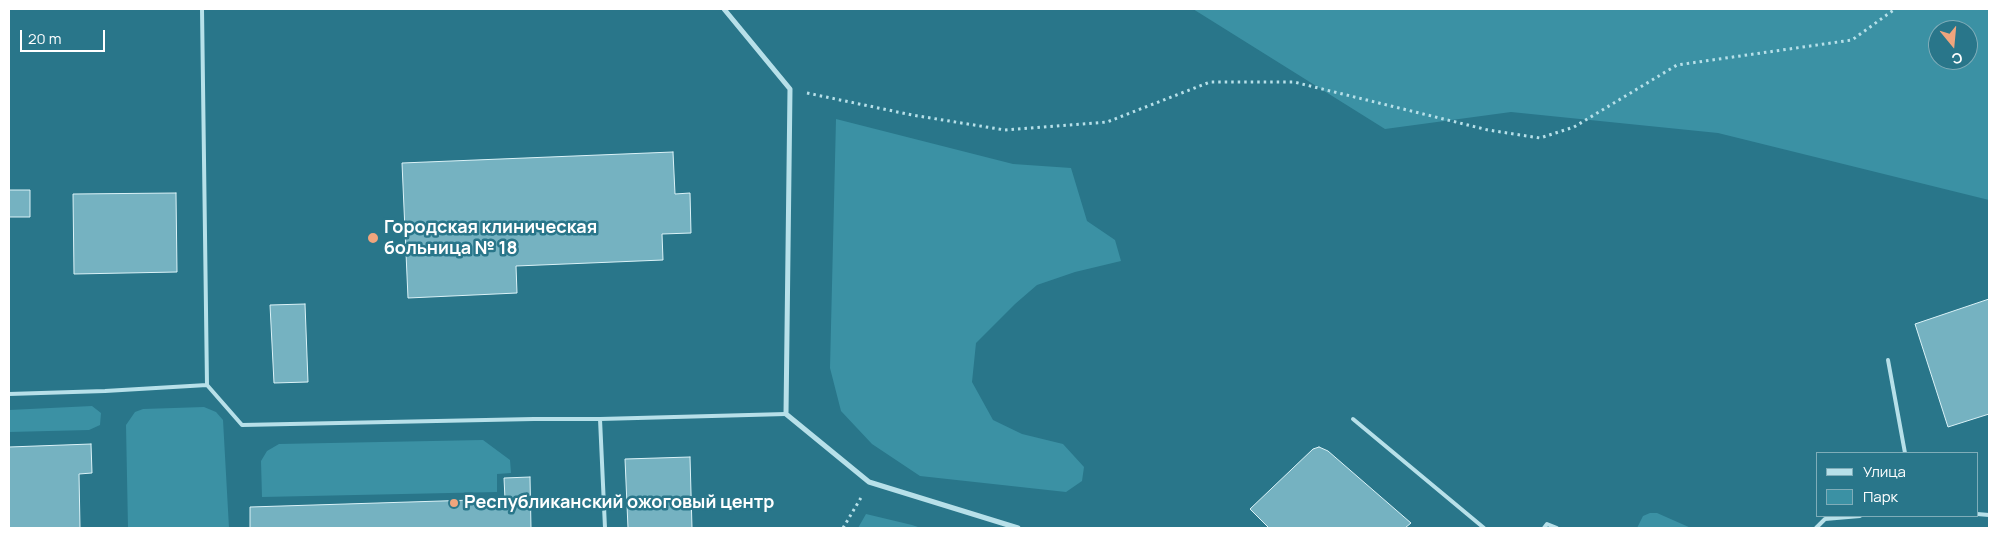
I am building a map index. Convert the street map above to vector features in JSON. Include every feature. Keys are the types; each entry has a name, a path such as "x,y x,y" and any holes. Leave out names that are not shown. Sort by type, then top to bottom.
{"street":[{"path":"724,9 790,89 786,414 870,482 1018,528"}],"lane":[{"path":"202,9 207,385 242,425 786,414"},
{"path":"1888,360 1905,452"},
{"path":"9,394 207,385"},
{"path":"600,419 606,528"},
{"path":"1353,419 1484,528"},
{"path":"1816,528 1825,519 1848,517"},
{"path":"1544,528 1547,524 1557,528"}],"path":[{"path":"790,89 912,115 1005,130 1107,122 1210,82 1294,82 1488,130 1540,138 1574,127 1677,65 1852,40 1895,9"},
{"path":"844,528 870,482"}],"green space":[{"path":"1193,9 1989,9 1989,200 1718,133 1511,112 1385,129"},
{"path":"836,119 1013,164 1071,168 1087,221 1115,240 1121,261 1075,272 1037,285 976,343 972,382 993,420 1022,434 1063,444 1084,467 1082,481 1066,492 920,476 872,444 841,411 830,368"},
{"path":"92,406 101,413 100,425 89,430 9,432 9,410"},
{"path":"204,407 216,412 223,420 229,528 128,528 126,425 135,412 143,409"},
{"path":"483,440 510,460 511,473 497,474 497,492 262,497 261,461 267,451 279,444"},
{"path":"1657,513 1691,528 1637,528 1643,516"},
{"path":"866,514 912,525 921,528 858,528"}],"building":[{"path":"673,152 675,194 690,193 691,233 662,234 663,260 516,266 517,293 408,298 402,163"},
{"path":"9,190 30,190 30,217 9,217"},
{"path":"176,193 177,272 74,274 73,194"},
{"path":"1989,299 1989,414 1948,427 1915,324"},
{"path":"305,304 308,382 274,383 270,305"},
{"path":"91,444 92,473 79,474 80,528 9,528 9,447"},
{"path":"1319,447 1328,451 1411,523 1405,528 1269,528 1250,509 1313,449"},
{"path":"690,457 692,528 628,528 625,459"},
{"name":"Республиканский ожоговый центр","path":"530,477 531,528 250,528 250,507 505,499 504,478"}],"place":[{"name":"Городская клиническая больница № 18","path":"373,238"},
{"name":"Республиканский ожоговый центр","path":"454,503"}]}
